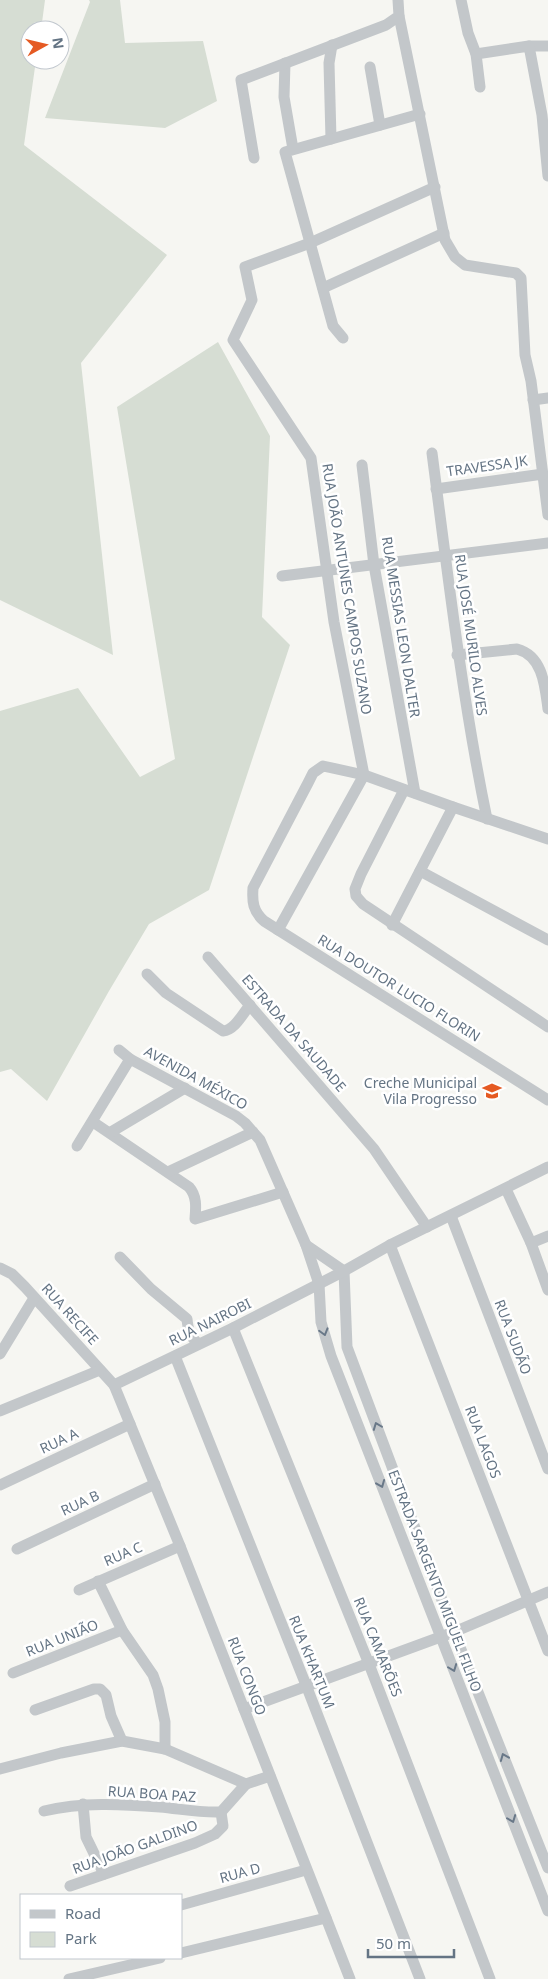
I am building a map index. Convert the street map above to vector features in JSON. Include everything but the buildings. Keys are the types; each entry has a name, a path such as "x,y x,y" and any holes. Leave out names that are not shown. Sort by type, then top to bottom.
{"street":[{"path":"398,0 399,16 445,240 454,257 465,265 516,273 521,278 523,334 534,400 548,515"},
{"path":"461,0 468,33 476,54 480,87"},
{"path":"254,158 241,80 386,25 399,16"},
{"path":"332,45 329,63 332,139"},
{"path":"476,54 529,46 548,46"},
{"path":"529,46 545,116 548,176"},
{"path":"285,63 284,97 294,149"},
{"path":"370,67 380,125"},
{"path":"343,338 333,326 284,152 420,114"},
{"path":"310,243 435,186"},
{"path":"323,288 444,233"},
{"name":"RUA JOÃO ANTUNES CAMPOS SUZANO","path":"310,243 245,267 252,300 233,340 311,458 342,671 364,775"},
{"path":"534,400 548,398"},
{"name":"RUA JOSÉ MURILO ALVES","path":"432,454 443,554 458,655 487,819"},
{"name":"RUA MESSIAS LEON DALTER","path":"362,465 374,565 409,791"},
{"name":"TRAVESSA JK","path":"436,488 543,474"},
{"path":"282,576 374,565 443,554 548,543"},
{"path":"458,655 516,649 524,651 534,659 540,670 548,709"},
{"name":"RUA DOUTOR LUCIO FLORIN","path":"364,775 323,766 313,773 253,888 252,900 255,911 264,921 548,1100"},
{"path":"278,930 364,775 452,808 548,839"},
{"path":"409,791 361,874 355,888 356,896 363,904 392,924 548,1027"},
{"path":"392,924 452,808"},
{"path":"420,871 548,940"},
{"name":"ESTRADA DA SAUDADE","path":"208,956 374,1149 427,1227"},
{"path":"147,974 166,993 223,1031 229,1030 250,1005"},
{"name":"AVENIDA MÉXICO","path":"119,1050 130,1059 236,1116 260,1140 306,1244 319,1284"},
{"path":"77,1146 130,1059"},
{"path":"111,1132 185,1088"},
{"path":"93,1122 111,1132 183,1182 194,1192 196,1219 283,1192"},
{"path":"168,1172 253,1132"},
{"path":"319,1284 390,1244 548,1167"},
{"path":"506,1189 531,1243 548,1290"},
{"name":"RUA SUDÃO","path":"450,1216 548,1469"},
{"path":"531,1243 548,1236"},
{"path":"306,1244 344,1271"},
{"name":"RUA LAGOS","path":"390,1244 548,1651"},
{"path":"120,1257 151,1289 187,1319 191,1338 198,1344"},
{"name":"RUA RECIFE","path":"0,1268 12,1274 114,1385"},
{"name":"ESTRADA SARGENTO MIGUEL FILHO","path":"344,1271 347,1347 454,1632 548,1868"},
{"name":"ESTRADA SARGENTO MIGUEL FILHO","path":"319,1284 321,1322 326,1342 548,1911"},
{"name":"RUA NAIROBI","path":"114,1385 234,1328 319,1284"},
{"path":"0,1354 34,1298"},
{"name":"RUA CAMARÕES","path":"234,1328 369,1664 490,1979"},
{"name":"RUA KHARTUM","path":"175,1356 306,1685 420,1979"},
{"path":"0,1411 100,1370"},
{"name":"RUA CONGO","path":"114,1385 180,1546 326,1918 346,1978"},
{"name":"RUA A","path":"0,1486 130,1424"},
{"name":"RUA B","path":"17,1549 155,1484"},
{"name":"RUA C","path":"78,1590 180,1546"},
{"path":"98,1581 122,1630 141,1656 156,1682 165,1722 166,1749"},
{"path":"244,1709 454,1632 548,1592"},
{"name":"RUA UNIÃO","path":"13,1673 122,1630"},
{"path":"35,1710 94,1689 100,1689 106,1695 110,1716 122,1741"},
{"path":"0,1769 61,1753 122,1741 166,1749 246,1784"},
{"path":"221,1812 246,1784 270,1776"},
{"path":"84,1804 86,1837 104,1874"},
{"name":"RUA BOA PAZ","path":"44,1811 84,1804 221,1812"},
{"name":"RUA JOĀO GALDINO","path":"70,1886 195,1843 215,1834 223,1826 221,1812"},
{"name":"RUA D","path":"182,1905 306,1870"},
{"path":"182,1953 326,1918"},
{"path":"70,1979 156,1959"}],"green space":[{"path":"0,0 45,0 42,20 20,20 20,70 35,70 24,145 167,255 81,363 113,655 0,600"},
{"path":"89,0 120,0 125,43 203,41 217,101 165,128 45,118 64,70 70,70 70,54 90,2"},
{"path":"218,342 270,436 262,617 290,645 209,890 149,924 47,1101 11,1069 0,1072 0,711 78,688 140,777 175,759 117,407"}],"place":[{"name":"Creche Municipal Vila Progresso","path":"492,1091"}]}
